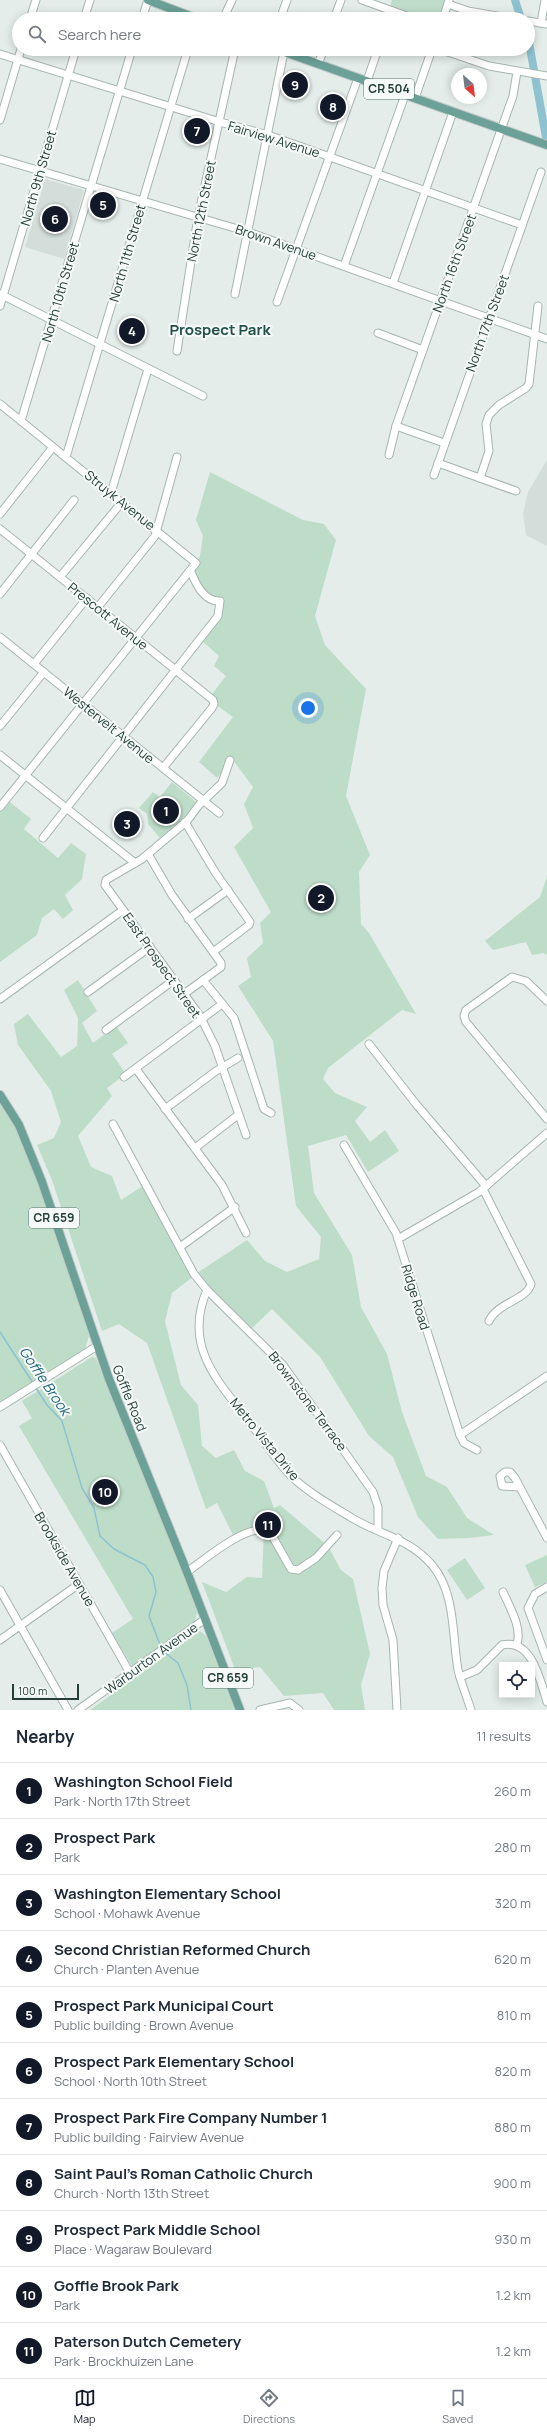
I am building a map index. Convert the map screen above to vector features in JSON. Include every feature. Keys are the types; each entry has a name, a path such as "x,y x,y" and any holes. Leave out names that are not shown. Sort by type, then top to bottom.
{"main road":[{"path":"148,0 180,12"},
{"name":"CR 504","path":"295,56 545,144"},
{"name":"Goffle Road","path":"0,1095 19,1125 39,1176 97,1346 240,1710"}],"street":[{"path":"32,12 36,0"},
{"path":"86,12 90,0"},
{"path":"144,12 148,0"},
{"path":"226,12 232,0"},
{"path":"283,12 287,0"},
{"path":"337,12 341,0"},
{"path":"362,0 395,12"},
{"path":"544,24 545,0"},
{"path":"445,12 449,2 468,11 474,12"},
{"name":"Fairview Avenue","path":"0,54 220,122 268,135 522,225"},
{"path":"0,120 19,56"},
{"name":"North 9th Street","path":"0,306 2,295 74,56"},
{"name":"North 10th Street","path":"21,421 130,56"},
{"name":"North 11th Street","path":"66,457 186,56"},
{"name":"North 12th Street","path":"177,351 198,218 234,56"},
{"path":"235,294 283,56"},
{"path":"318,64 321,56"},
{"path":"367,81 376,56"},
{"path":"415,98 430,56"},
{"path":"460,56 489,66 545,76"},
{"name":"North 16th Street","path":"389,455 396,426 502,129 513,96 517,72"},
{"path":"277,302 358,78"},
{"path":"344,266 405,95"},
{"path":"393,283 453,112"},
{"name":"Brown Avenue","path":"0,158 248,232 547,339"},
{"name":"North 17th Street","path":"434,475 444,443 541,172"},
{"path":"2,295 203,396"},
{"path":"480,478 489,451 488,420 494,408 528,386 538,306"},
{"path":"378,333 424,350"},
{"path":"111,493 148,369"},
{"name":"Struyk Avenue","path":"0,404 195,561 196,565 191,572 204,595 212,600 220,602 220,611 216,620 176,671"},
{"path":"396,426 444,443"},
{"path":"0,514 53,447"},
{"path":"98,607 155,536 176,457"},
{"path":"438,463 516,491"},
{"path":"0,594 74,500"},
{"path":"60,577 122,502"},
{"name":"Prescott Avenue","path":"0,529 176,671 202,690 214,704 163,768"},
{"path":"0,807 191,572"},
{"path":"34,664 87,598"},
{"name":"Westervelt Avenue","path":"1,640 34,664 218,813"},
{"path":"43,838 176,671"},
{"path":"0,726 44,672"},
{"path":"0,755 135,863 148,854 185,822 203,801 222,783 230,760"},
{"path":"185,822 250,923 213,952"},
{"path":"148,854 188,918 221,965 184,994"},
{"name":"East Prospect Street","path":"135,863 106,880 107,888 198,1012 213,1041 246,1135"},
{"path":"188,918 228,890"},
{"path":"0,999 123,910"},
{"path":"88,992 150,947"},
{"path":"547,1001 526,981 516,977 508,979 466,1010 464,1019 547,1119"},
{"path":"106,1030 174,980"},
{"path":"203,980 234,1018 264,1109 270,1113"},
{"path":"124,1077 222,1004"},
{"path":"369,1044 485,1188 531,1284 530,1289 501,1306 492,1314 489,1321"},
{"path":"166,1108 238,1058"},
{"path":"136,1069 222,1185 235,1207 246,1233"},
{"path":"194,1148 238,1115"},
{"name":"Brownstone Terrace","path":"113,1124 194,1274 207,1290 278,1358 317,1410 376,1498 379,1520 378,1529"},
{"path":"398,1239 485,1188 547,1133"},
{"name":"Ridge Road","path":"344,1145 398,1239 460,1435 464,1443 477,1450"},
{"path":"180,1247 235,1207"},
{"name":"Metro Vista Drive","path":"207,1290 198,1318 198,1328 206,1358 215,1377 292,1477 353,1519 398,1538 427,1560 442,1582 449,1603 460,1676 471,1710"},
{"path":"0,1407 97,1346"},
{"path":"460,1435 547,1376"},
{"name":"Brookside Avenue","path":"0,1445 130,1673"},
{"path":"519,1487 547,1538"},
{"path":"187,1572 225,1545 255,1529 270,1532 291,1569 298,1570 316,1558 337,1535"},
{"path":"397,1710 394,1644 383,1605 382,1588 384,1571 398,1538"},
{"path":"0,1640 79,1584"},
{"path":"547,1587 535,1594 528,1608 547,1660"},
{"path":"0,1590 68,1710"},
{"path":"503,1592 517,1625 517,1644"},
{"name":"Warburton Avenue","path":"78,1710 205,1619"},
{"path":"460,1676 477,1670 502,1645 517,1644 525,1649 530,1656 547,1702"},
{"path":"260,1710 290,1703 299,1710"}],"shaded area":[{"path":"45,179 84,190 64,259 25,247"},
{"path":"547,460 547,546 526,535 523,514 528,492"}],"green space":[{"path":"392,0 450,0 446,12 395,12 389,10"},
{"path":"210,472 303,520 324,524 336,540 315,616 325,645 366,689 346,796 370,855 359,872 361,924 369,933 416,1014 402,1010 328,1068 323,1079 335,1093 367,1107 355,1121 370,1142 385,1130 399,1151 368,1172 346,1135 308,1146 314,1193 352,1255 361,1307 387,1354 402,1412 426,1476 447,1487 467,1518 494,1535 469,1538 438,1539 418,1517 393,1457 369,1436 320,1357 272,1309 250,1330 194,1276 172,1293 165,1321 181,1385 198,1405 202,1446 216,1458 234,1450 245,1471 264,1481 274,1508 280,1505 328,1546 341,1570 353,1579 370,1654 361,1685 365,1710 334,1710 323,1693 284,1696 260,1667 253,1668 242,1688 202,1582 226,1592 247,1577 262,1578 264,1529 235,1539 217,1503 206,1509 147,1343 119,1324 102,1331 52,1180 37,1145 54,1138 61,1122 51,1091 18,1045 14,1024 28,1014 61,1057 77,1046 78,1018 64,990 78,980 97,1011 82,1023 93,1043 116,1026 128,1043 112,1054 126,1074 107,1088 112,1096 78,1136 91,1167 112,1176 121,1200 146,1184 194,1275 247,1240 265,1261 287,1272 319,1259 321,1237 296,1206 273,1041 238,986 251,977 247,958 263,943 260,923 271,912 234,847 253,828 244,804 253,787 233,760 217,778 199,762 233,717 208,699 226,676 214,666 219,656 201,640 219,609 187,577 200,556 203,536 196,520"},
{"path":"172,782 196,802 183,818 160,838 148,824 147,814 139,808 153,792 160,797"},
{"path":"6,799 31,819 24,829 58,858 71,843 86,854 82,879 65,895 73,910 63,919 54,909 42,918 37,935 0,962 0,807"},
{"path":"547,877 547,955 544,953 532,955 526,942 493,950 485,941 540,897"},
{"path":"0,1101 29,1157 41,1186 52,1216 89,1336 85,1349 0,1403"},
{"path":"92,1357 96,1358 178,1559 197,1612 195,1622 132,1666 112,1633 133,1619 19,1426 32,1418 22,1401"},
{"path":"547,1555 547,1582 535,1587 525,1565"},
{"path":"465,1558 485,1588 467,1600 447,1570"},
{"path":"200,1631 206,1636 236,1710 90,1710"}],"waterway":[{"path":"515,0 519,12"},
{"path":"531,56 547,143"},
{"name":"Goffle Brook","path":"0,1332 33,1383"},
{"name":"Goffle Brook","path":"36,1388 47,1405 62,1421 82,1488 94,1508 100,1536 114,1549 145,1565 153,1577 156,1592 149,1616 161,1647"},
{"name":"Goffle Brook","path":"164,1652 178,1663 187,1685 191,1710"}],"place":[{"name":"Prospect Park Middle School","path":"295,85"},
{"name":"Saint Paul's Roman Catholic Church","path":"333,107"},
{"name":"Prospect Park Fire Company Number 1","path":"197,131"},
{"name":"Prospect Park Municipal Court","path":"103,205"},
{"name":"Prospect Park Elementary School","path":"55,219"},
{"name":"Second Christian Reformed Church","path":"132,331"},
{"name":"Washington School Field","path":"166,811"},
{"name":"Washington Elementary School","path":"127,824"},
{"name":"Prospect Park","path":"321,898"},
{"name":"Goffle Brook Park","path":"105,1492"},
{"name":"Paterson Dutch Cemetery","path":"268,1525"}],"district":[{"name":"Prospect Park","path":"220,330"}]}
